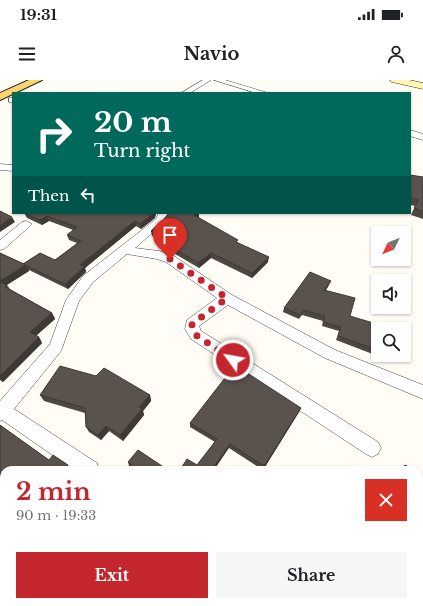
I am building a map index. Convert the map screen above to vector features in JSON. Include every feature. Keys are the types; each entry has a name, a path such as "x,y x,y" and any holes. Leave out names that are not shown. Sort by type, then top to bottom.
{"main road":[{"path":"0,97 37,80"},
{"path":"30,92 48,83"},
{"path":"0,106 12,100"}],"street":[{"path":"187,92 208,80"},
{"path":"217,80 260,92"},
{"path":"395,80 423,86"},
{"path":"411,133 423,137"},
{"path":"0,167 12,168"},
{"path":"84,466 1,410 56,346 73,300 79,289 88,279 160,221 164,215 163,214"},
{"path":"0,246 26,224"},
{"path":"125,250 159,255 170,259 227,298 330,354 423,392"},
{"path":"227,298 192,324 192,329 196,335 372,448"}],"building":[{"path":"411,175 423,177 423,211 414,208 419,200 411,198"},
{"path":"0,211 12,217 0,225"},
{"path":"26,214 153,214 140,224 135,221 80,265 85,266 65,284 23,264 40,253 55,260 81,241 67,235 77,227 47,216 40,220"},
{"path":"168,214 196,214 194,215 238,240 236,242 269,257 252,273 211,253 198,263 157,238 160,236 151,231"},
{"path":"0,253 26,265 0,281"},
{"path":"310,272 331,281 324,290 355,298 350,316 371,322 371,348 338,336 341,327 323,322 325,316 303,310 301,315 284,308"},
{"path":"0,282 7,285 5,287 52,313 30,332 39,337 0,376"},
{"path":"235,365 301,408 264,466 230,444 214,466 183,466 187,459 197,465 217,439 190,423"},
{"path":"60,366 96,376 104,368 150,395 139,407 142,409 120,435 106,426 98,435 86,427 85,408 40,395"},
{"path":"0,425 49,460 53,455 68,465 67,466 0,466"},
{"path":"138,450 162,466 134,466 128,462"}],"route":[{"path":"170,259 227,298 197,318 192,324 192,329 196,335 233,360"}]}
